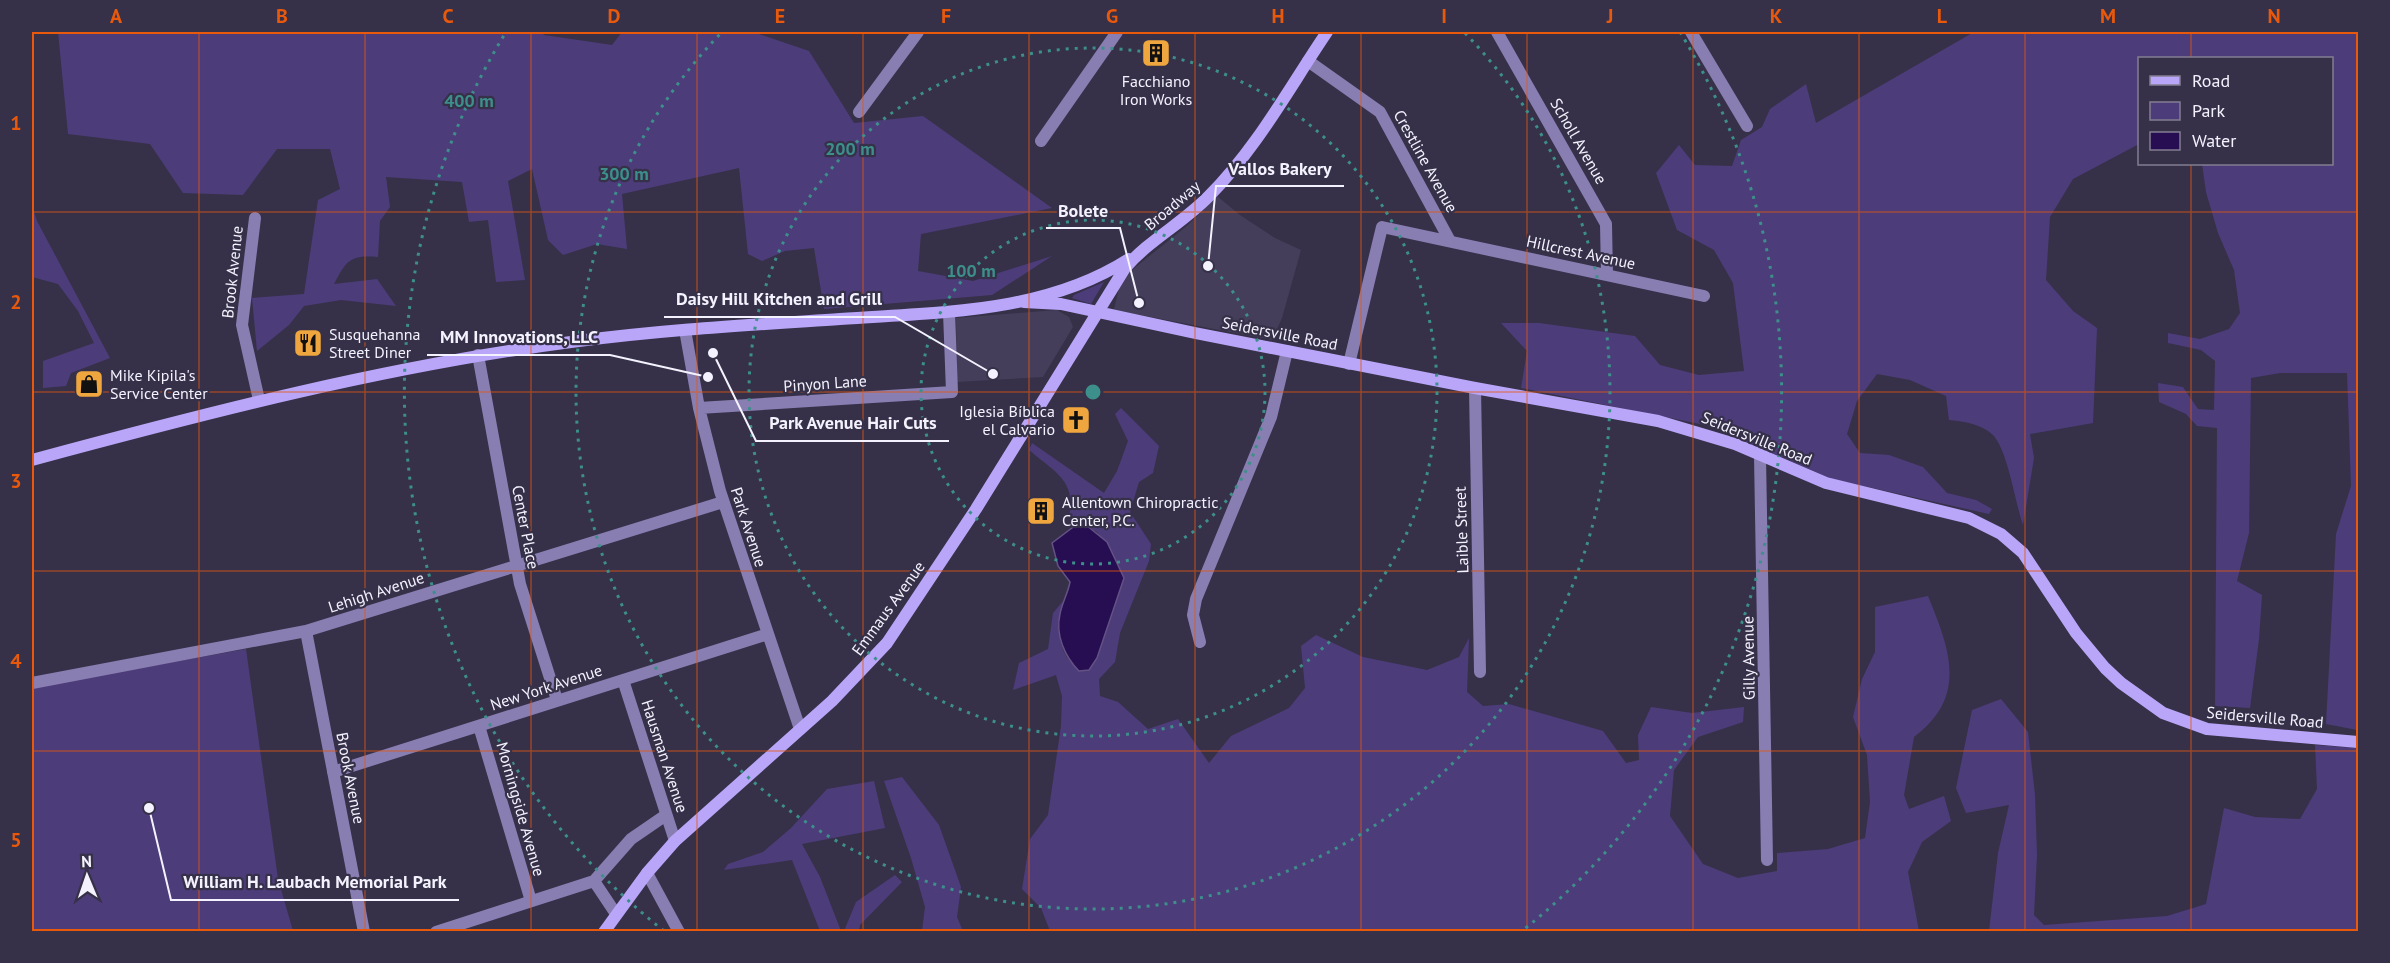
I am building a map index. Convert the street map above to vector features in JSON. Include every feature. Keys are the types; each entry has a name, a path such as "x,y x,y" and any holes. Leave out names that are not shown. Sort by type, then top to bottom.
{"main road":[{"name":"Broadway","path":"1098,313 1125,268 1145,249 1179,224 1233,170 1260,135 1327,32"},
{"path":"32,460 259,400 363,376 478,355 685,330 949,312 1024,302 1077,286 1145,249"},
{"name":"Seidersville Road","path":"1024,302 1061,304 1349,364 1658,421 1735,444 1826,483 1969,518 2001,534 2031,562 2076,633 2105,668 2121,683 2172,718 2219,730 2358,741"},
{"name":"Emmaus Avenue","path":"604,932 647,873 675,842 861,673 906,617 1098,313"}],"street":[{"path":"859,112 918,32"},
{"path":"1041,141 1117,32"},
{"name":"Scholl Avenue","path":"1497,32 1606,224 1607,275"},
{"path":"1691,32 1747,126"},
{"name":"Crestline Avenue","path":"1308,61 1380,112 1450,241"},
{"name":"Brook Avenue","path":"255,218 242,325 259,400"},
{"name":"Hillcrest Avenue","path":"1349,364 1382,227 1704,296"},
{"name":"Pinyon Lane","path":"699,408 952,392 949,312"},
{"name":"Park Avenue","path":"685,330 699,408 723,502 800,729"},
{"path":"1200,642 1193,615 1196,599 1271,417 1287,351"},
{"name":"Center Place","path":"478,355 520,584 557,700"},
{"name":"Laible Street","path":"1475,388 1480,672"},
{"name":"Gilly Avenue","path":"1760,456 1767,860"},
{"name":"Lehigh Avenue","path":"32,683 306,631 723,502"},
{"name":"Brook Avenue","path":"306,631 363,932"},
{"name":"New York Avenue","path":"333,772 768,634"},
{"name":"Hausman Avenue","path":"623,680 675,842"},
{"name":"Morningside Avenue","path":"479,726 531,901"},
{"path":"436,932 594,881 631,839 666,815"},
{"path":"647,873 679,932"},
{"path":"594,881 616,914"}],"shaded area":[{"path":"1217,196 1240,215 1275,238 1301,250 1282,318 1272,340 1114,310 1119,288 1132,270 1188,225"},
{"path":"1057,310 1069,317 1073,327 1043,377 957,382 956,318"}],"green space":[{"path":"58,32 542,32 544,35 612,45 622,32 753,32 809,51 854,123 923,116 1052,208 921,234 918,271 973,281 1052,256 992,295 824,309 814,248 785,251 762,261 748,254 739,168 622,194 627,249 597,244 563,255 548,240 532,169 508,181 525,280 496,282 488,220 469,222 462,182 386,177 390,207 380,221 378,257 361,257 350,261 342,269 334,284 377,279 396,306 341,300 304,306 289,325 257,351 252,298 304,294 318,200 340,189 330,149 277,149 243,195 183,193 150,144 68,134"},
{"path":"1974,32 2358,32 2357,730 2326,724 2336,534 2351,486 2347,373 2280,373 2251,378 2249,533 2237,581 2262,595 2250,708 2215,706 2217,428 2197,426 2186,414 2159,402 2158,383 2183,387 2198,409 2214,410 2215,361 2201,350 2168,343 2168,333 2200,339 2229,329 2240,313 2234,270 2218,233 2206,192 2202,165 2333,165 2333,57 2138,57 2138,145 2073,179 2050,217 2046,280 2073,311 2097,328 2093,423 2030,434 2034,458 2023,525 2007,464 1993,435 1978,426 1949,420 1946,396 1910,380 1877,374 1857,401 1847,434 1860,453 1889,455 1923,467 1947,493 1976,500 1992,509 1989,514 1832,479 1710,426 1521,388 1527,351 1501,323 1539,323 1635,336 1660,365 1699,375 1744,371 1733,283 1714,250 1677,230 1656,173 1679,145 1695,165 1732,166 1741,140 1762,127 1770,109 1806,84 1816,123"},
{"path":"32,205 37,221 110,358 71,373 66,386 43,388 43,361 94,343 78,311 58,284 32,277"},
{"path":"1104,282 1091,304 1072,298 1074,295"},
{"path":"1121,408 1159,446 1153,473 1139,482 1130,512 1151,544 1149,561 1120,633 1115,662 1099,679 1100,696 1118,702 1148,729 1178,719 1209,763 1231,736 1289,708 1305,688 1301,646 1316,635 1363,657 1427,670 1459,657 1469,638 1467,692 1483,706 1509,704 1603,731 1626,763 1639,760 1638,735 1651,707 1692,713 1744,707 1743,722 1698,737 1674,770 1670,816 1703,864 1738,878 1777,871 1777,853 1828,849 1865,838 1870,802 1867,755 1853,717 1862,679 1875,652 1875,607 1928,596 1943,635 1949,671 1948,689 1942,705 1931,721 1914,737 1904,795 1909,809 1944,796 1951,821 1922,842 1908,872 1919,931 1050,931 1041,908 1022,889 1030,839 1048,815 1061,726 1062,696 1056,675 1013,690 1019,663 1048,649 1053,613 1064,600 1060,624 1063,649 1072,663 1089,670 1097,658 1124,578 1097,532 1069,516 1070,493 1061,477 1029,450 1032,443 1104,493 1117,471 1128,441 1115,414"},
{"path":"246,649 278,879 293,931 32,931 32,687"},
{"path":"2001,699 2028,732 2035,795 2037,855 2034,915 2044,925 2167,916 2206,904 2224,808 2255,817 2300,819 2317,789 2315,745 2358,748 2358,931 1989,931 1998,853 2009,805 1966,813 1956,788 1972,710"},
{"path":"902,777 939,825 961,887 957,917 963,931 922,931 925,907 911,858 884,781"},
{"path":"874,781 885,828 802,844 820,877 841,931 820,931 792,860 724,870 728,864 763,852 791,828 827,789"},
{"path":"895,875 902,882 860,925 859,931 844,931 856,902"}],"water":[{"path":"1076,525 1086,525 1107,542 1124,578 1097,658 1089,670 1079,671 1069,659 1060,638 1060,614 1070,582 1058,566 1052,543"}],"place":[{"name":"Facchiano Iron Works","path":"1156,53"},
{"name":"Vallos Bakery","path":"1208,266"},
{"name":"Bolete","path":"1139,303"},
{"name":"Susquehanna Street Diner","path":"308,343"},
{"name":"Park Avenue Hair Cuts","path":"713,353"},
{"name":"Daisy Hill Kitchen and Grill","path":"993,374"},
{"name":"MM Innovations, LLC","path":"708,377"},
{"name":"Mike Kipila's Service Center","path":"89,384"},
{"name":"Iglesia Bíblica el Calvario","path":"1076,420"},
{"name":"Allentown Chiropractic Center, P.C.","path":"1041,511"},
{"name":"William H. Laubach Memorial Park","path":"149,808"}]}
